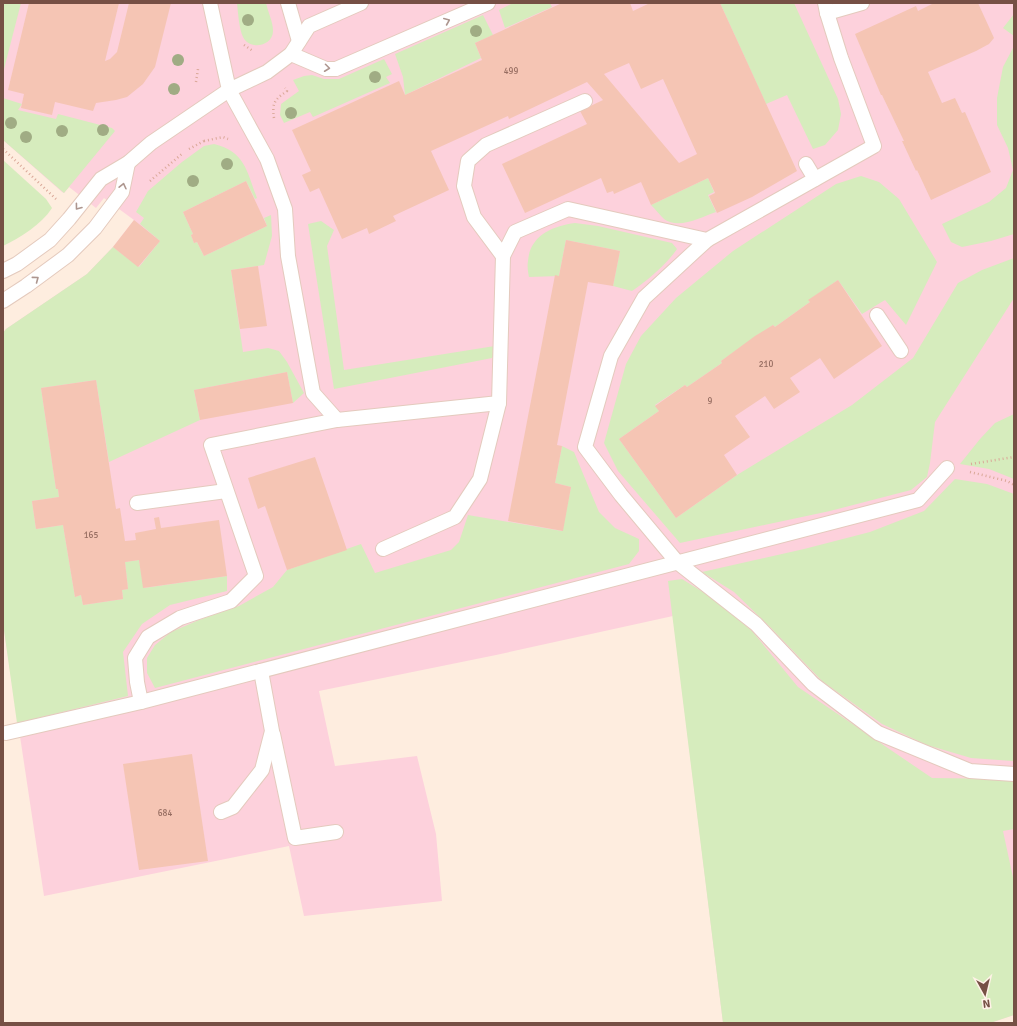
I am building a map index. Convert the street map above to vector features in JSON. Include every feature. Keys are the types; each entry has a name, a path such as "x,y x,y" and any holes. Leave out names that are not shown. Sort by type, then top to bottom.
{"lane":[{"path":"210,3 229,90 267,159 285,209 288,256 313,393 336,420"},
{"path":"288,3 299,41"},
{"path":"3,271 17,264 50,240 69,220 101,179 128,163 151,143 229,90 267,72 291,54 309,26 361,3"},
{"path":"291,54 326,69 336,69 488,3"},
{"path":"862,3 826,8 841,58 874,146 707,240 644,298 611,356 585,447 621,495 677,562 756,624 813,684 878,733 970,771 1014,774"},
{"path":"503,256 474,217 464,186 468,161 486,145 585,101"},
{"path":"3,301 68,255 95,228 122,192 128,163"},
{"path":"806,164 815,179"},
{"path":"383,549 455,517 480,479 499,403 503,256 515,232 568,209 707,240"},
{"path":"877,314 901,351"},
{"path":"142,702 137,682 135,658 148,637 180,618 232,601 256,576 211,446 336,420 499,403"},
{"path":"6,733 142,702 918,500 947,468"},
{"path":"138,503 226,490"},
{"path":"262,671 272,731 295,838 336,832"},
{"path":"221,812 233,807 262,770 272,731"}],"path":[{"path":"241,42 252,51 264,50 287,90 277,98 273,107 274,120"},
{"path":"3,149 56,200"},
{"path":"947,468 1014,457"},
{"path":"947,468 1007,481 1014,485"}],"shaded area":[{"path":"3,3 1014,3 1014,1015 990,1023 723,1023 673,616 496,655 319,691 335,766 417,756 436,834 442,901 304,916 289,846 44,896 3,623 3,333 6,329 87,274 113,247 134,220 104,198 96,208 69,187 64,193 62,192 3,140"}],"green space":[{"path":"3,3 21,3 3,73"},
{"path":"237,3 266,3 273,28 272,36 269,40 261,45 251,44 246,41 241,30"},
{"path":"513,3 550,3 552,7 505,28 499,10"},
{"path":"720,3 794,3 838,99 841,114 838,130 825,145 813,149 787,95 766,104"},
{"path":"1014,14 1014,36 1003,28"},
{"path":"483,15 493,35 475,43 481,58 405,95 403,77 395,54"},
{"path":"1014,46 1014,234 991,241 962,247 951,242 942,224 989,202 1006,188 1013,170 1008,148 997,125 997,98 1003,67"},
{"path":"384,59 392,74 386,77 390,83 313,117 310,112 284,123 280,115 281,104 299,91 293,80 312,75 324,79 339,79"},
{"path":"3,98 22,104 18,110 56,119 58,114 112,128 115,131 64,193 3,140"},
{"path":"214,144 224,147 239,157 247,171 257,198 255,199 246,181 183,212 193,234 191,235 194,243 197,242 204,256 267,226 264,218 271,215 272,236 264,265 231,270 243,352 268,348 279,351 287,362 304,393 293,403 287,372 194,390 200,420 109,462 96,380 41,388 56,489 58,489 59,497 32,501 36,529 63,525 75,597 81,595 83,605 123,599 122,590 128,589 125,562 139,560 144,588 227,576 227,591 170,605 142,624 123,652 128,696 17,723 3,623 3,333 6,329 87,274 113,247 139,267 160,241 140,224 144,218 136,212 148,191 182,162 204,146"},
{"path":"3,160 46,199 52,208 42,220 30,230 3,246"},
{"path":"861,176 879,182 899,199 937,262 906,325 885,300 862,314 838,280 809,300 810,302 775,327 773,325 721,361 722,363 687,387 685,385 655,405 659,411 619,439 676,518 737,475 852,405 913,358 958,283 982,270 1014,258 1014,298 935,422 927,477 911,490 830,511 680,543 618,471 604,443 626,364 641,336 676,298 733,251 836,184"},
{"path":"708,178 714,192 708,195 716,212 690,222 676,223 664,219 651,205"},
{"path":"321,221 334,230 327,246 344,370 501,345 492,358 334,389 308,224"},
{"path":"575,223 598,226 672,243 677,249 668,261 632,291 613,286 620,251 566,240 559,276 529,277 528,265 530,252 538,238 551,229"},
{"path":"1014,414 1014,479 989,469 960,464 995,423"},
{"path":"562,446 574,452 599,512 615,528 639,539 639,551 629,564 155,688 147,673 147,658 155,645 171,632 199,620 239,606 273,587 287,570 361,544 375,573 451,550 459,542 468,515 562,531 571,487 555,483"},
{"path":"955,479 987,484 1014,494 1013,761 971,758 927,745 882,724 822,681 734,592 702,572 804,549 870,532 924,511"},
{"path":"682,579 711,597 752,631 798,687 932,778 1014,779 1014,829 1003,831 1014,882 1014,1015 990,1023 723,1023 668,581"}],"building":[{"path":"29,3 119,3 105,61 110,59 117,52 129,3 171,3 155,67 143,84 127,97 96,103 93,111 55,102 52,115 21,108 24,94 8,90"},
{"path":"562,3 630,3 633,11 650,3 720,3 797,171 752,197 717,213 709,196 715,193 708,178 651,205 641,182 614,194 613,191 607,193 601,178 525,213 502,164 587,124 580,111 603,100 587,82 509,119 508,116 431,151 449,190 393,216 396,221 369,234 367,228 342,239 319,188 310,192 302,175 311,171 292,130 399,81 405,95 482,60 475,43","holes":["629,63 641,89 663,79 697,154 679,163 604,74"]},
{"path":"934,3 978,3 994,38 989,44 976,51 928,72 942,103 955,98 962,113 965,112 991,172 931,200 902,141 904,141 881,95 855,34 916,6 918,11"},
{"path":"246,181 267,226 204,256 197,242 194,243 191,235 193,234 183,212"},
{"path":"134,220 160,241 138,267 113,247"},
{"path":"566,240 620,251 613,286 588,282 557,445 562,446 555,483 571,487 563,531 508,521 555,275 559,276"},
{"path":"258,266 267,326 240,329 231,270"},
{"path":"838,280 882,346 834,379 820,358 790,378 800,392 774,409 765,396 735,416 750,437 724,455 737,475 676,518 619,439 659,411 655,406 685,385 687,387 722,363 721,361 755,336 773,325 775,327 810,302 808,300"},
{"path":"287,372 293,403 200,420 194,390"},
{"path":"96,380 116,509 120,508 125,541 136,540 135,533 156,529 154,518 159,517 161,528 219,520 227,576 143,588 139,560 125,562 128,589 122,590 123,599 83,605 81,595 75,597 63,525 36,529 32,501 59,497 58,489 56,489 41,388"},
{"path":"315,457 347,550 287,570 265,506 258,509 248,478"},
{"path":"192,754 208,861 139,870 123,764"}]}
